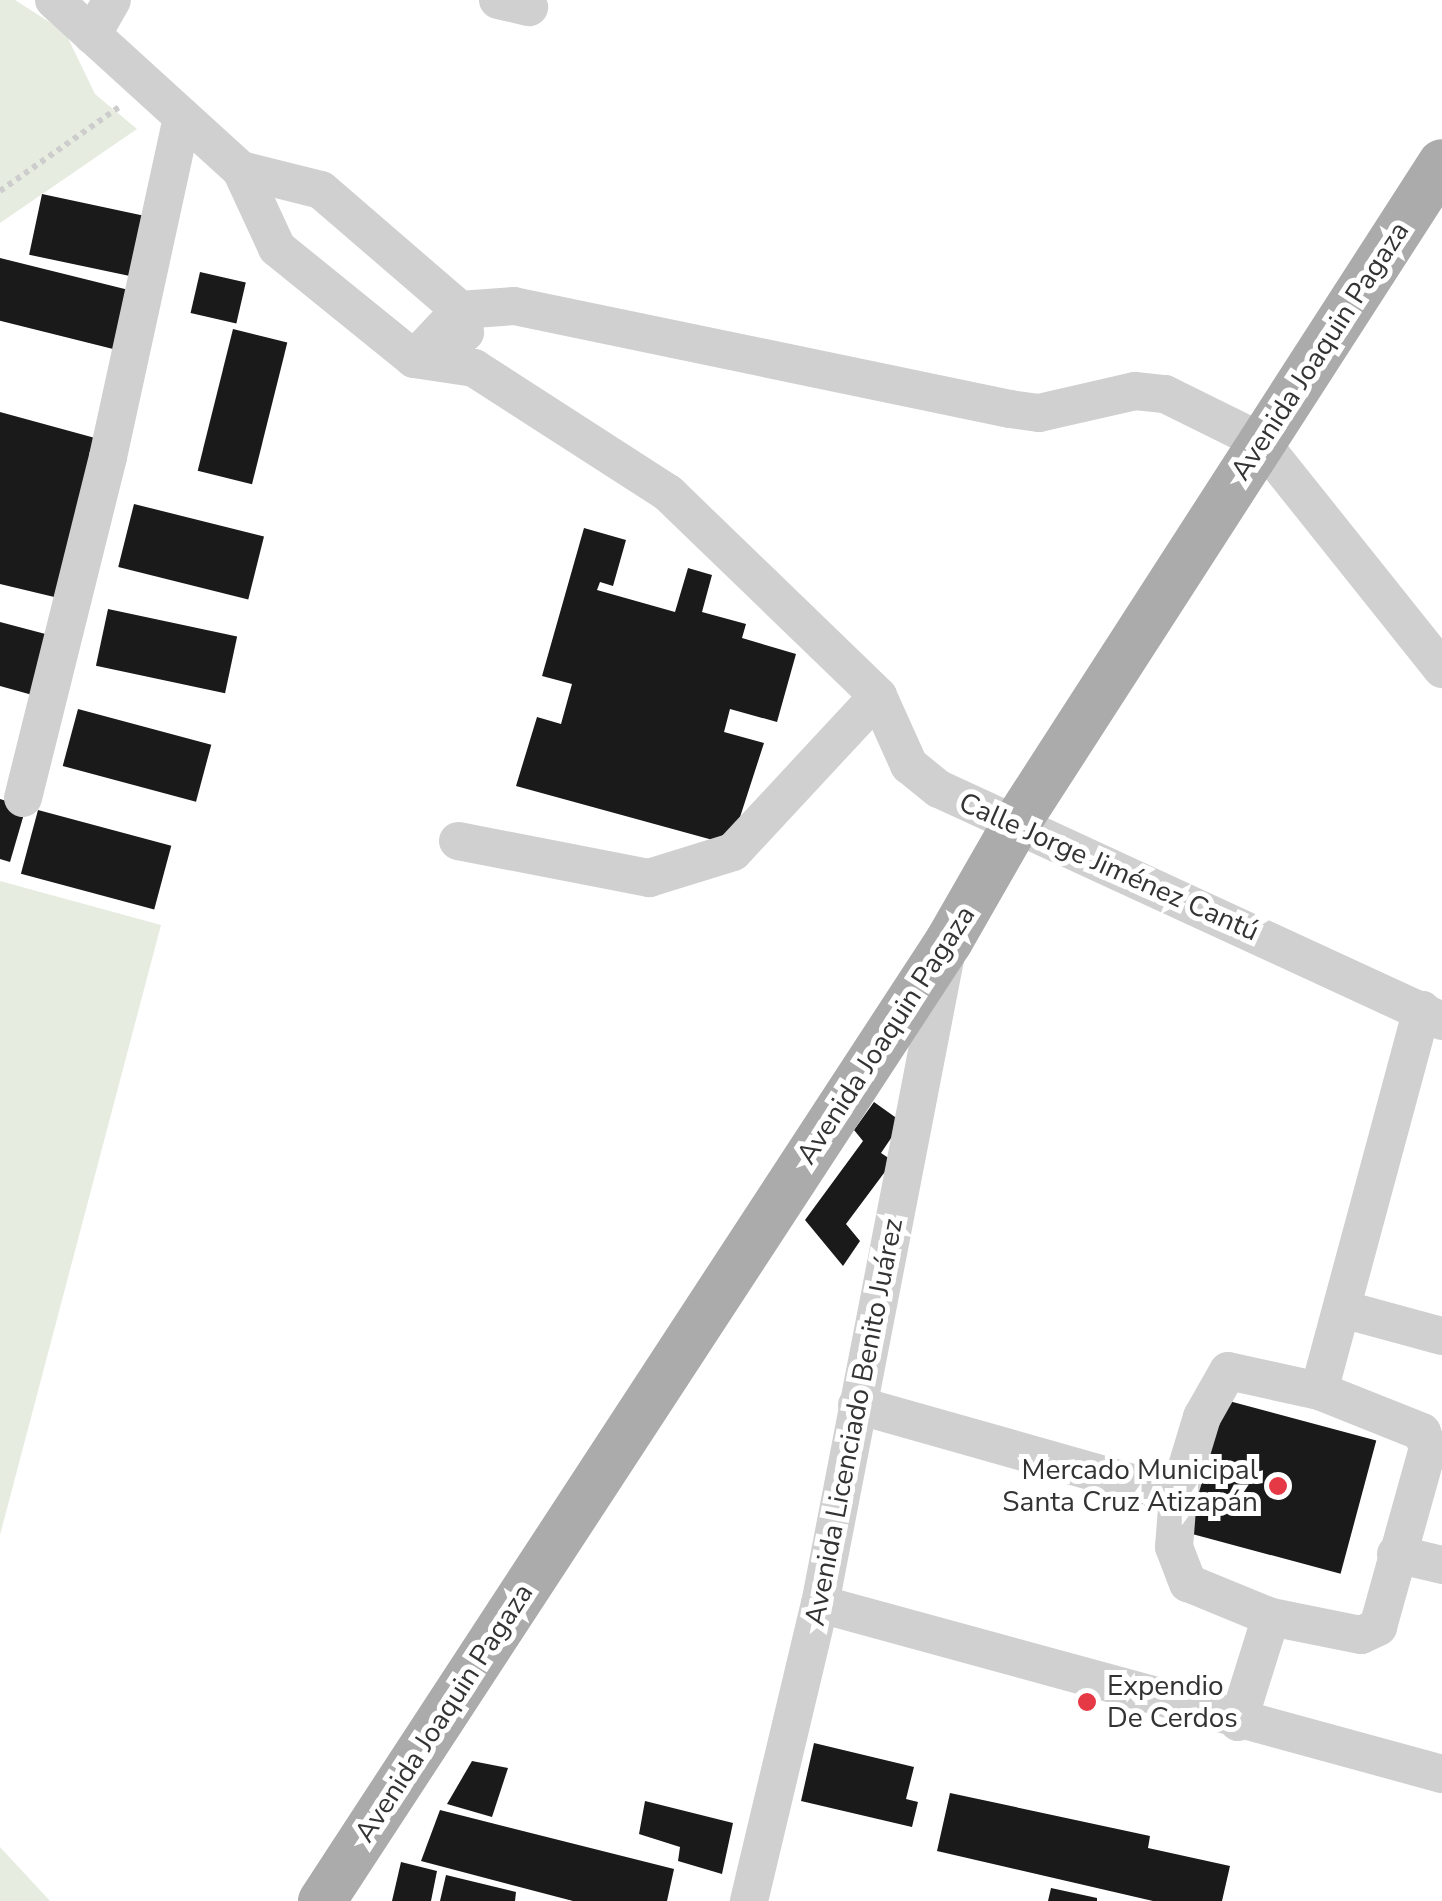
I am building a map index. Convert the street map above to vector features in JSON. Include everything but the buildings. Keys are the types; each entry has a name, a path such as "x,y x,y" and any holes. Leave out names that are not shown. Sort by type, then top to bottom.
{"main road":[{"name":"Avenida Joaquin Pagaza","path":"322,1901 949,941 1016,824 1442,163"}],"street":[{"path":"54,0 241,170 277,248 414,360 460,310 514,306 1039,413 1135,391 1166,394 1260,441 1442,669"},
{"path":"92,35 112,0"},
{"path":"23,798 108,457 158,202 182,117"},
{"path":"241,170 321,190 460,310 474,368"},
{"name":"Calle Jorge Jiménez Cantú","path":"414,360 474,368 668,493 878,696 908,765 951,796 1432,1015 1319,1391"},
{"path":"458,841 649,878 733,852 878,696"},
{"name":"Avenida Licenciado Benito Juárez","path":"749,1901 820,1604 949,941"},
{"path":"1346,1310 1442,1336"},
{"path":"1228,1371 1319,1391 1422,1432 1425,1466 1396,1554 1378,1627 1368,1634 1271,1617 1188,1583 1174,1547 1178,1496 1202,1418 1228,1371"},
{"path":"857,1405 1178,1496"},
{"path":"1396,1554 1442,1565"},
{"path":"820,1604 1238,1722 1442,1774"},
{"path":"1238,1722 1271,1617"}],"path":[{"path":"0,191 148,86"}],"shaded area":[{"path":"0,0 15,0 65,32 95,94 137,129 0,223"},
{"path":"0,881 161,925 0,1535"},
{"path":"0,1847 50,1901 0,1901"}],"place":[{"name":"Mercado Municipal Santa Cruz Atizapán","path":"1278,1486"},
{"name":"Expendio De Cerdos","path":"1087,1702"}]}
